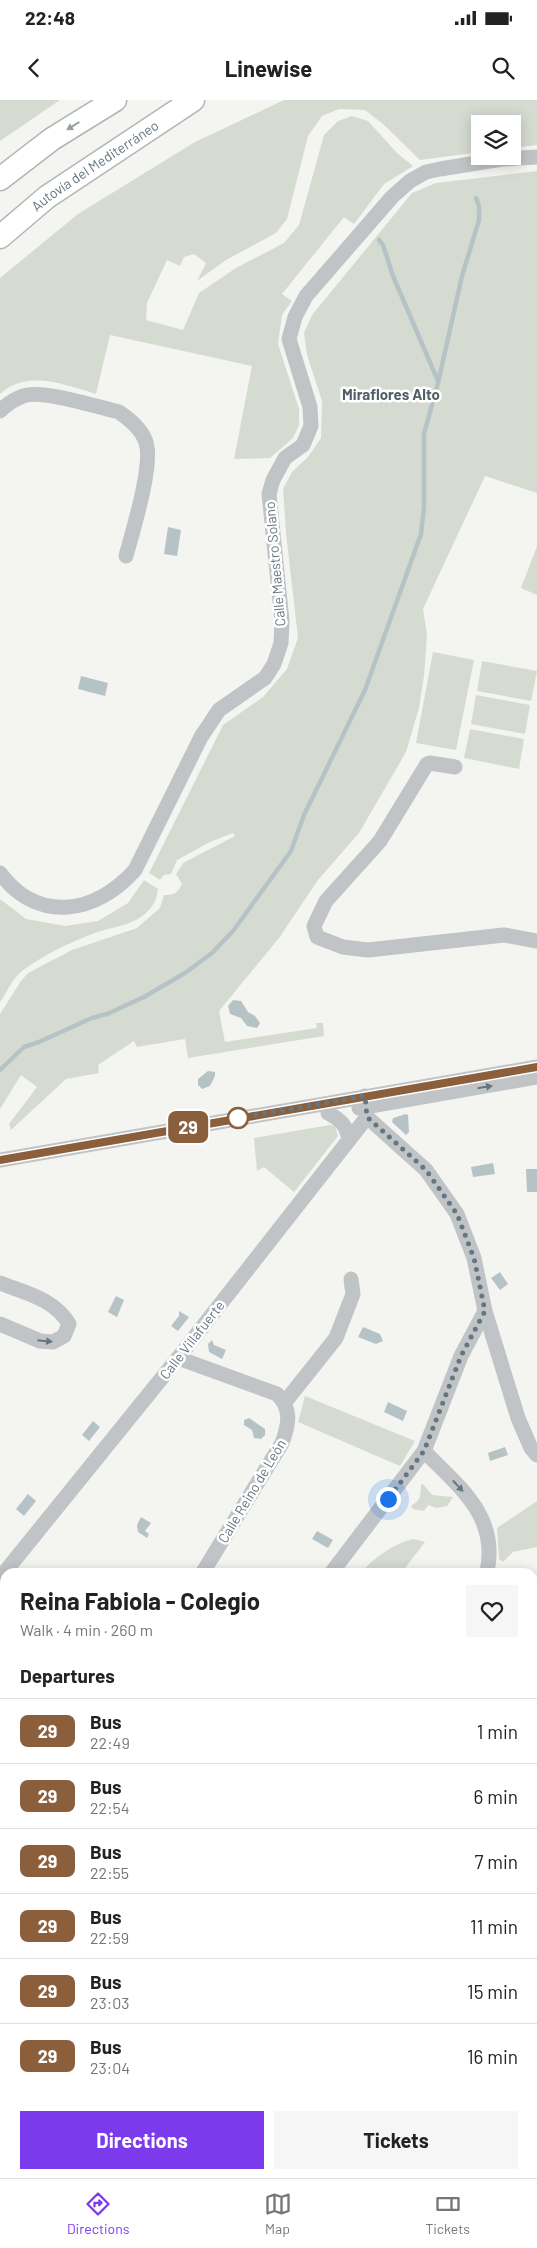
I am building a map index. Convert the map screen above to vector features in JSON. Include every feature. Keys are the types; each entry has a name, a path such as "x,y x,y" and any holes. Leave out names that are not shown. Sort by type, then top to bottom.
{"highway":[{"path":"0,179 52,139 115,100"},
{"name":"Autovía del Mediterráneo","path":"0,237 47,197 194,100"}],"street":[{"name":"Calle Maestro Solano","path":"0,873 11,888 40,905 68,908 96,900 122,885 135,870 201,737 218,710 265,678 274,664 281,643 282,621 269,494 272,480 285,458 303,445 311,426 310,407 289,339 295,317 306,296 392,197 410,181 426,172 440,169 537,157"},
{"path":"0,411 23,395 41,394 119,412 130,419 142,432 147,446 147,466 126,556"},
{"path":"454,767 427,764 380,841 326,901 314,926 317,937 343,947 368,950 504,935 537,941"},
{"path":"0,1169 328,1113 535,1074"},
{"path":"0,1160 367,1106"},
{"path":"367,1106 426,1170 457,1214 474,1258 485,1311 518,1418 531,1448 537,1456"},
{"name":"Calle Villafuerte","path":"8,1568 178,1358 349,1139 367,1106"},
{"path":"328,1113 340,1120 346,1127 349,1139"},
{"path":"178,1358 277,1394 285,1402 336,1338 353,1294 351,1278"},
{"path":"0,1283 53,1304 62,1312 69,1324 64,1336 53,1342 40,1341 0,1324"},
{"path":"335,1568 424,1451 461,1356 485,1311"},
{"name":"Calle Reino de León","path":"204,1568 282,1443 287,1430 288,1414 285,1402"},
{"path":"424,1451 462,1490 482,1518 488,1532 490,1545 487,1568"}],"shaded area":[{"path":"0,100 60,100 0,141"},
{"path":"284,100 537,100 537,145 521,147 521,115 471,115 471,153 420,160 383,124 365,110 339,109 322,116 308,136 287,219 276,233 226,260 197,281 206,263 194,254 184,257 180,266 167,260 147,303 146,320 183,330 199,293 236,268 284,243 299,225 324,135 338,121 352,116 368,121 397,153 413,166 384,184 354,224 344,217 282,294 292,301 282,315 278,344 299,409 299,425 293,438 270,458 234,459 252,366 110,335 96,394 59,383 35,381 22,382 11,386 0,394 0,278 78,214 195,142"},
{"path":"537,171 537,493 485,476 423,609 427,634 424,676 419,708 406,752 359,833 318,880 279,938 219,1011 225,1042 317,1028 316,1023 323,1023 324,1036 188,1058 185,1039 137,1047 134,1041 98,1065 99,1073 66,1079 11,1130 9,1124 37,1087 21,1075 0,1109 0,1014 21,981 28,973 72,950 137,928 160,908 164,895 173,894 179,890 182,884 176,874 183,863 235,836 233,833 210,842 177,860 171,874 164,875 160,880 149,873 223,725 263,697 287,669 298,638 283,489 292,472 308,457 321,438 322,401 307,355 304,333 312,315 412,193 436,183"},
{"path":"168,527 181,530 177,556 164,554"},
{"path":"537,546 537,595 521,588"},
{"path":"433,652 474,660 456,750 416,743"},
{"path":"482,661 537,671 531,701 477,691"},
{"path":"81,676 108,683 105,696 78,689"},
{"path":"476,695 530,705 525,734 471,724"},
{"path":"470,729 524,739 519,769 464,758"},
{"path":"144,880 158,889 155,901 145,914 132,922 80,939 40,959 18,974 0,1002 0,899 26,919 65,926 98,921 128,903"},
{"path":"233,1000 241,1001 248,1012 255,1016 260,1023 257,1028 247,1026 241,1018 230,1014 228,1006"},
{"path":"208,1071 215,1072 215,1076 210,1086 202,1089 198,1085 198,1079"},
{"path":"408,1115 409,1132 406,1135 392,1122 393,1118"},
{"path":"330,1125 335,1126 338,1136 294,1192 264,1167 257,1171 254,1138"},
{"path":"493,1163 495,1174 473,1177 471,1167"},
{"path":"526,1169 537,1169 537,1192 527,1192"},
{"path":"500,1272 508,1284 500,1290 491,1278"},
{"path":"116,1296 124,1300 117,1317 108,1312"},
{"path":"179,1311 189,1317 178,1331 171,1326 179,1316"},
{"path":"363,1327 380,1334 383,1341 376,1344 358,1337"},
{"path":"212,1340 214,1345 226,1350 222,1359 209,1352 208,1344"},
{"path":"305,1396 415,1441 400,1466 298,1422"},
{"path":"388,1402 407,1411 403,1421 384,1412"},
{"path":"249,1418 265,1429 265,1435 261,1439 254,1438 252,1430 244,1425 244,1420"},
{"path":"93,1421 100,1427 89,1441 82,1435"},
{"path":"505,1447 508,1455 490,1461 488,1453"},
{"path":"423,1484 432,1495 453,1497 447,1506 437,1508 428,1505 424,1511 413,1509 411,1506 419,1499 421,1485"},
{"path":"28,1494 36,1501 24,1516 16,1509"},
{"path":"537,1501 537,1547 513,1552 503,1562 499,1559 497,1528"},
{"path":"141,1517 151,1523 145,1531 149,1534 147,1538 138,1532 137,1525"},
{"path":"317,1531 333,1540 328,1548 312,1539"},
{"path":"414,1539 425,1542 405,1568 366,1568 385,1551"}],"waterway":[{"path":"0,1070 24,1047 144,997 185,973 212,953 233,931 291,851 304,815 365,690 421,534 424,507 424,434 438,383 462,276 479,220 479,206 476,198"},
{"path":"379,240 383,245 393,276 438,381"}],"bus line":[{"name":"29","path":"0,1160 533,1066 537,1067"}],"district":[{"name":"Miraflores Alto","path":"391,395"}],"route":[{"path":"238,1118 365,1096 368,1106 367,1117 426,1170 457,1214 474,1258 485,1311 461,1356 424,1451 388,1499"}]}
